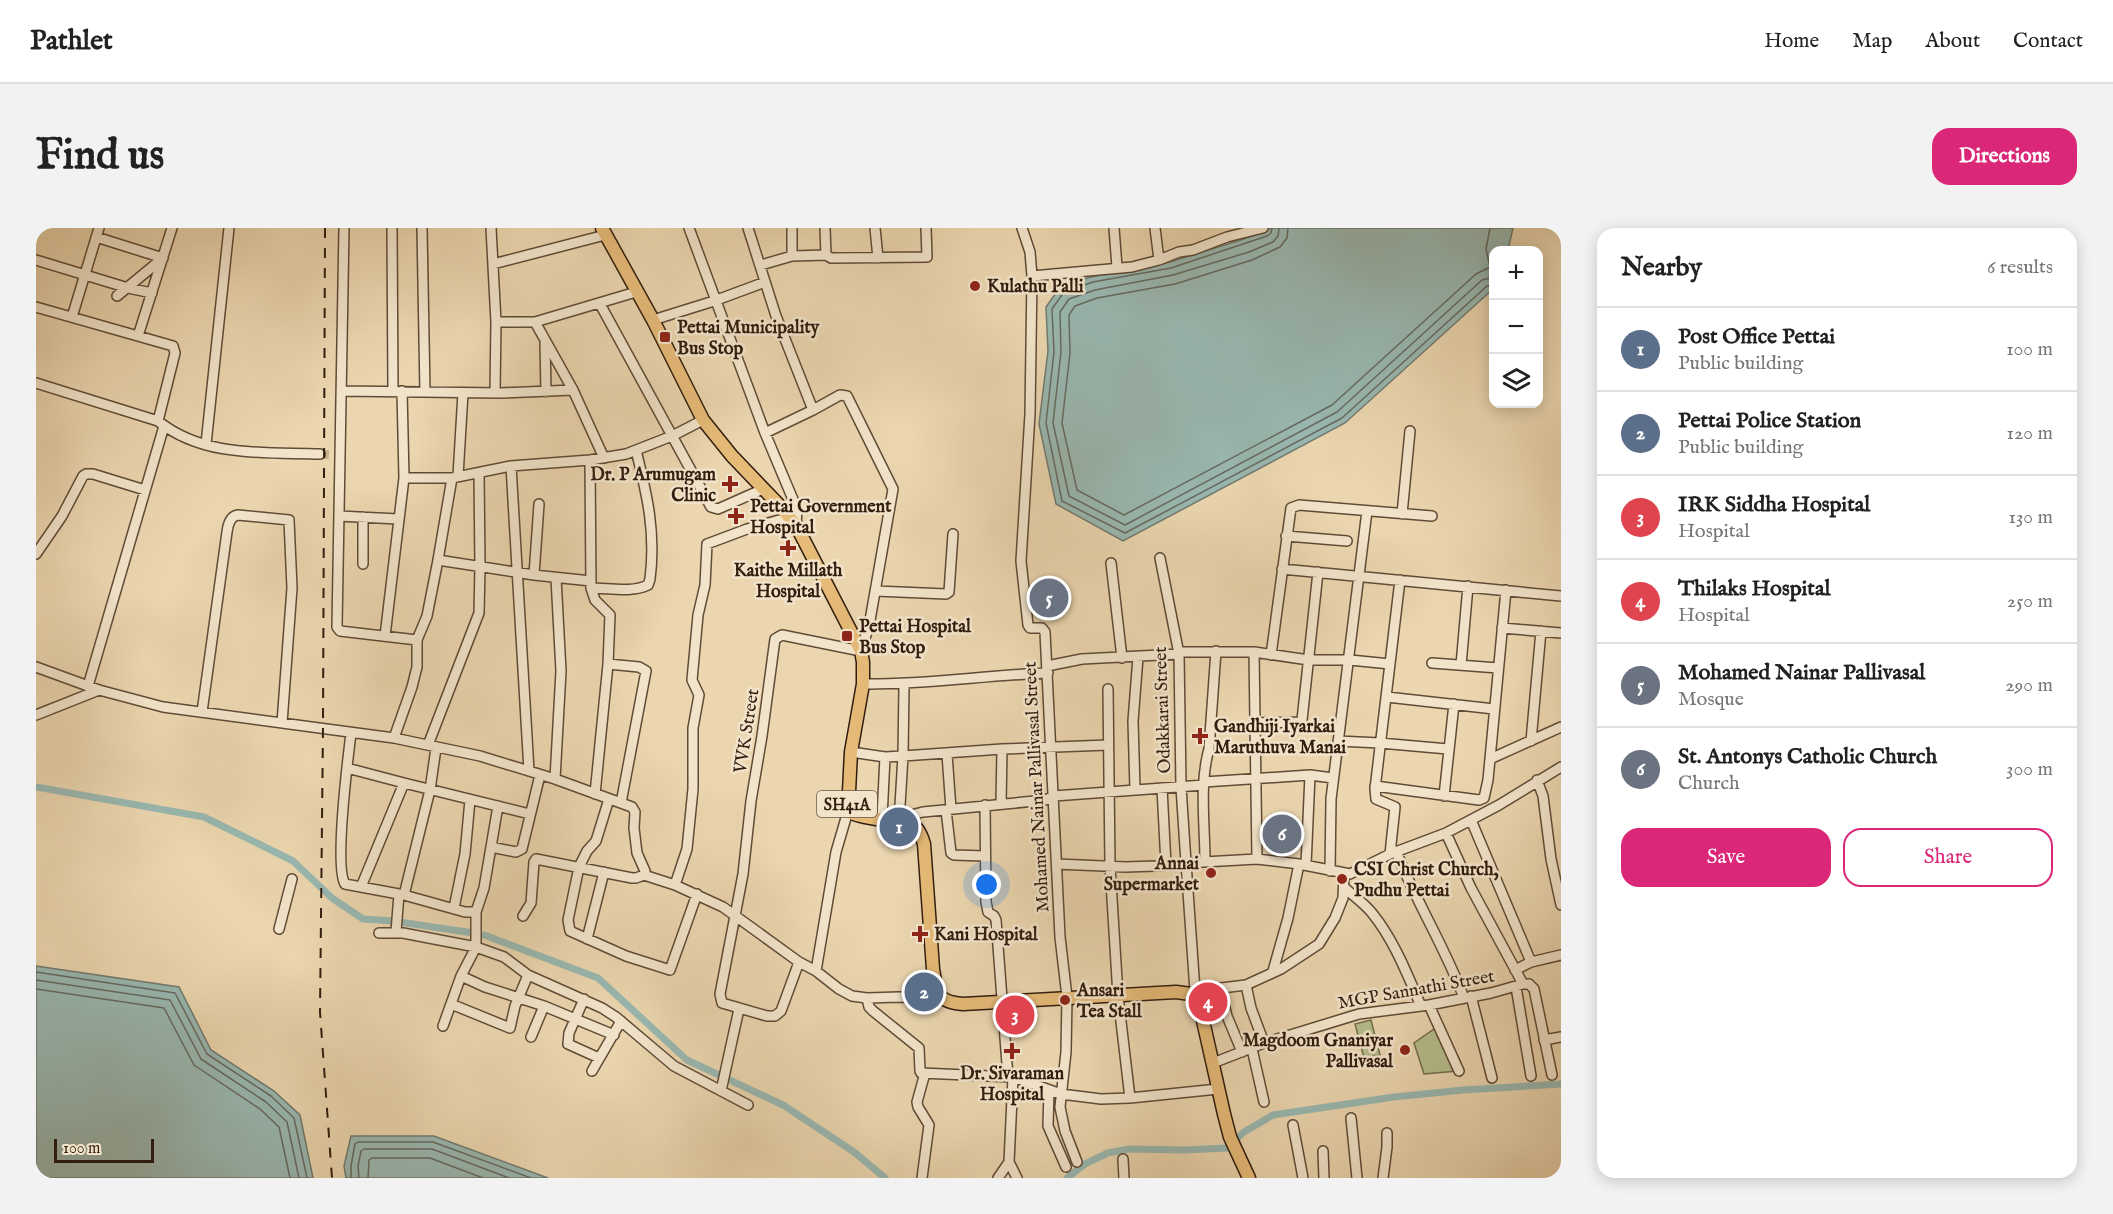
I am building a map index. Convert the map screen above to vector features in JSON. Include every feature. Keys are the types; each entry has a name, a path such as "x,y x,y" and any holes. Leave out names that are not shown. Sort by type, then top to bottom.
{"main road":[{"name":"SH41A","path":"603,232 653,320 704,420 732,456 793,521 859,648 863,662 863,684 851,752 848,811 861,817 902,822"},
{"path":"902,822 916,827 924,844 933,969 937,988 943,999 949,1003 963,1004 1176,992 1195,996 1199,1003 1218,1089 1233,1142 1249,1178"}],"street":[{"path":"138,336 172,228"},
{"path":"206,444 229,228"},
{"path":"344,228 342,391 337,455 338,630 417,640"},
{"path":"385,636 404,478 398,391 392,228"},
{"path":"422,228 425,392"},
{"path":"491,228 496,322 495,393"},
{"path":"675,885 687,849 693,789 693,728 699,695 692,682 692,672 698,615 705,585 707,544 747,528 793,521 797,509 765,433 688,228"},
{"path":"748,228 765,282 813,410"},
{"path":"792,228 792,256"},
{"path":"825,228 826,255"},
{"path":"875,228 878,258"},
{"path":"760,265 792,256 927,257 926,228"},
{"path":"1022,228 1030,252 1032,276 1132,267 1179,252 1194,250 1227,233 1263,228"},
{"path":"1114,228 1118,267"},
{"path":"1155,228 1159,260"},
{"path":"72,317 97,231 163,258"},
{"path":"493,264 603,232"},
{"path":"117,296 163,258"},
{"path":"36,260 152,293"},
{"name":"Mohamed Nainar Pallivasal Street","path":"1032,276 1033,326 1022,554 1023,584 1028,625 1030,628 1042,628 1045,632 1060,937 1067,997 1066,1052 1061,1094 1063,1123 1077,1162"},
{"path":"653,320 765,282"},
{"path":"496,322 535,322 636,292"},
{"path":"600,304 709,503 714,508 723,507 763,489"},
{"path":"36,307 167,344 175,349 145,490 88,686"},
{"path":"535,322 573,390 604,458"},
{"path":"545,343 546,392"},
{"path":"36,383 161,423 206,444 237,452 321,454"},
{"path":"342,391 495,393 573,390"},
{"path":"394,738 417,666 417,640 427,616 455,477 463,393"},
{"path":"765,433 840,395 847,396 892,485 876,591 867,634 859,648"},
{"path":"404,478 455,477 511,466 604,458 636,450 704,420"},
{"path":"1402,514 1410,431"},
{"path":"438,560 627,589 644,588 650,579 653,532 650,507 636,450"},
{"path":"590,460 591,584 595,600 610,615 608,664 595,795"},
{"path":"511,466 528,771"},
{"path":"396,930 396,914 430,790 432,746 479,613 479,473"},
{"path":"36,554 62,516 86,474 93,474 145,490"},
{"path":"534,575 539,504"},
{"path":"1271,655 1278,614 1289,512 1294,506 1432,516"},
{"path":"1330,872 1331,799 1367,511"},
{"path":"202,712 226,532 230,521 232,517 238,515 289,520 292,588 282,723"},
{"path":"339,516 398,519"},
{"path":"363,517 363,564"},
{"path":"876,591 946,594 949,592 953,534"},
{"path":"1286,536 1347,541"},
{"name":"Odakkarai Street","path":"1160,558 1179,653 1181,787 1195,996"},
{"path":"1111,563 1122,658"},
{"path":"1282,569 1561,596"},
{"path":"1254,723 1300,723 1306,697 1318,572"},
{"path":"555,779 561,671 556,578"},
{"path":"1400,580 1375,786 1376,799 1396,809 1393,853 1467,997 1492,1078"},
{"path":"1461,665 1468,586"},
{"path":"1375,786 1482,800 1486,791 1490,759 1506,590"},
{"path":"1502,628 1561,633"},
{"path":"1531,741 1541,631"},
{"name":"VVK Street","path":"736,915 777,637 787,635 859,648"},
{"path":"1205,862 1204,784 1209,749 1216,651"},
{"path":"863,684 904,685 1048,669 1082,659 1216,651 1254,652 1309,660 1350,660 1390,664"},
{"path":"1254,652 1257,859"},
{"path":"1135,790 1133,721 1138,657"},
{"path":"1432,663 1498,668"},
{"path":"608,664 639,667 646,671 621,802"},
{"path":"36,668 99,690 164,707 394,738 480,756 555,779 630,806 635,812 636,844 640,862 645,871 644,875"},
{"path":"904,685 902,822 919,813 1044,800 1054,796 1310,775 1334,778"},
{"path":"1108,688 1110,866 1118,996 1131,1098"},
{"path":"36,715 99,690"},
{"path":"1387,697 1494,709"},
{"path":"1444,796 1454,704"},
{"path":"1490,759 1561,727"},
{"path":"351,733 342,818 342,878 345,884 401,894 465,912 476,912"},
{"path":"1338,741 1380,742 1449,749"},
{"path":"851,752 885,757 1108,745"},
{"path":"1001,804 1002,749"},
{"path":"947,754 951,853 985,856"},
{"path":"882,818 885,757"},
{"path":"1057,864 1166,865 1257,859 1302,864 1344,874 1355,873 1393,853 1471,820 1561,767"},
{"path":"347,768 530,814"},
{"path":"522,849 540,775"},
{"path":"1273,971 1302,864 1310,775"},
{"path":"1538,780 1543,796 1551,859 1561,905"},
{"path":"361,887 404,783"},
{"path":"1162,788 1166,865"},
{"path":"454,908 465,854 470,800"},
{"path":"609,800 596,841 587,851 579,867 567,924 570,931 626,956 670,970 697,894"},
{"path":"986,805 986,902 988,912 996,920 1010,1077 1009,1162 1017,1178"},
{"path":"443,1026 461,976 476,947 476,912 484,888 498,806"},
{"path":"816,971 836,852 848,811"},
{"path":"1471,820 1531,962"},
{"path":"1446,832 1471,888 1515,970 1520,986 1531,1076"},
{"path":"491,847 516,852 522,849 533,853 535,860 531,903 523,916"},
{"path":"535,860 636,878 644,875 697,894 736,915 799,962 816,971 846,993 867,998 943,999"},
{"path":"587,939 604,872"},
{"path":"1195,996 1200,992 1246,985 1301,957 1319,944 1335,918 1343,898 1344,874"},
{"path":"279,929 292,879"},
{"path":"1344,887 1372,913 1404,964 1459,1071"},
{"path":"736,915 720,999 726,1006 767,1016 778,1014 799,962"},
{"path":"379,933 396,930 476,947 504,957 528,975 602,1008 674,1066 723,1086 748,1106"},
{"path":"1515,970 1531,962 1561,955"},
{"path":"451,1004 510,1028 528,975"},
{"path":"461,976 485,987 576,1018 614,1035"},
{"path":"1520,986 1529,984 1534,989 1551,1075"},
{"path":"1246,985 1251,1008 1264,1043"},
{"name":"MGP Sannathi Street","path":"1213,1063 1264,1043 1359,1014 1425,1006 1520,986"},
{"path":"1220,989 1227,1016 1242,1053"},
{"path":"867,998 869,1007 873,1011 919,1048 920,1071 925,1073 1010,1077 1061,1094 1094,1099 1131,1098 1218,1089"},
{"path":"584,999 568,1037 568,1044 599,1058"},
{"path":"531,1037 544,1006"},
{"path":"723,1086 739,1009"},
{"path":"592,1071 621,1022"},
{"path":"1544,1040 1561,1037"},
{"path":"1252,1048 1264,1102"},
{"path":"922,1178 929,1125 917,1102 925,1073"},
{"path":"1049,1090 1048,1126 1066,1167"},
{"path":"1351,1118 1357,1178"},
{"path":"1293,1125 1303,1178"},
{"path":"1383,1178 1387,1133"},
{"path":"1323,1151 1324,1178"},
{"path":"1124,1159 1124,1178"},
{"path":"998,1178 1009,1162"}],"green space":[{"path":"1371,1020 1380,1055 1364,1058 1355,1024"},
{"path":"1437,1027 1457,1071 1424,1074 1414,1043"}],"water":[{"path":"1272,228 1513,228 1509,246 1489,246 1489,293 1345,423 1123,541 1056,504 1039,424 1048,351 1046,307 1061,286 1091,277 1170,262"},
{"path":"36,966 179,987 211,1050 274,1091 300,1115 313,1178 36,1178"},
{"path":"351,1136 434,1136 548,1178 346,1178 344,1166"}],"waterway":[{"path":"36,787 204,817 293,861 332,898 363,919 393,921 473,933"},
{"path":"484,935 598,978 687,1060 783,1105 854,1152 885,1178"},
{"path":"1067,1178 1085,1164 1108,1153 1129,1149 1227,1148 1244,1132 1273,1115 1394,1097 1561,1084"}],"tunnel":[{"path":"320,454 333,455"}],"railway":[{"path":"325,228 320,1012 332,1178"}],"place":[{"name":"Kulathu Palli","path":"975,286"},
{"name":"Pettai Municipality Bus Stop","path":"665,337"},
{"name":"Dr. P Arumugam Clinic","path":"730,484"},
{"name":"Pettai Government Hospital","path":"736,516"},
{"name":"Kaithe Millath Hospital","path":"788,548"},
{"name":"Mohamed Nainar Pallivasal","path":"1049,598"},
{"name":"Pettai Hospital Bus Stop","path":"847,636"},
{"name":"Gandhiji Iyarkai Maruthuva Manai","path":"1200,736"},
{"name":"Post Office Pettai","path":"899,827"},
{"name":"St. Antonys Catholic Church","path":"1282,834"},
{"name":"Annai Supermarket","path":"1211,873"},
{"name":"CSI Christ Church, Pudhu Pettai","path":"1342,879"},
{"name":"Kani Hospital","path":"920,934"},
{"name":"Pettai Police Station","path":"924,992"},
{"name":"Ansari Tea Stall","path":"1065,1000"},
{"name":"Thilaks Hospital","path":"1208,1002"},
{"name":"IRK Siddha Hospital","path":"1015,1015"},
{"name":"Magdoom Gnaniyar Pallivasal","path":"1405,1050"},
{"name":"Dr. Sivaraman Hospital","path":"1012,1051"}]}
